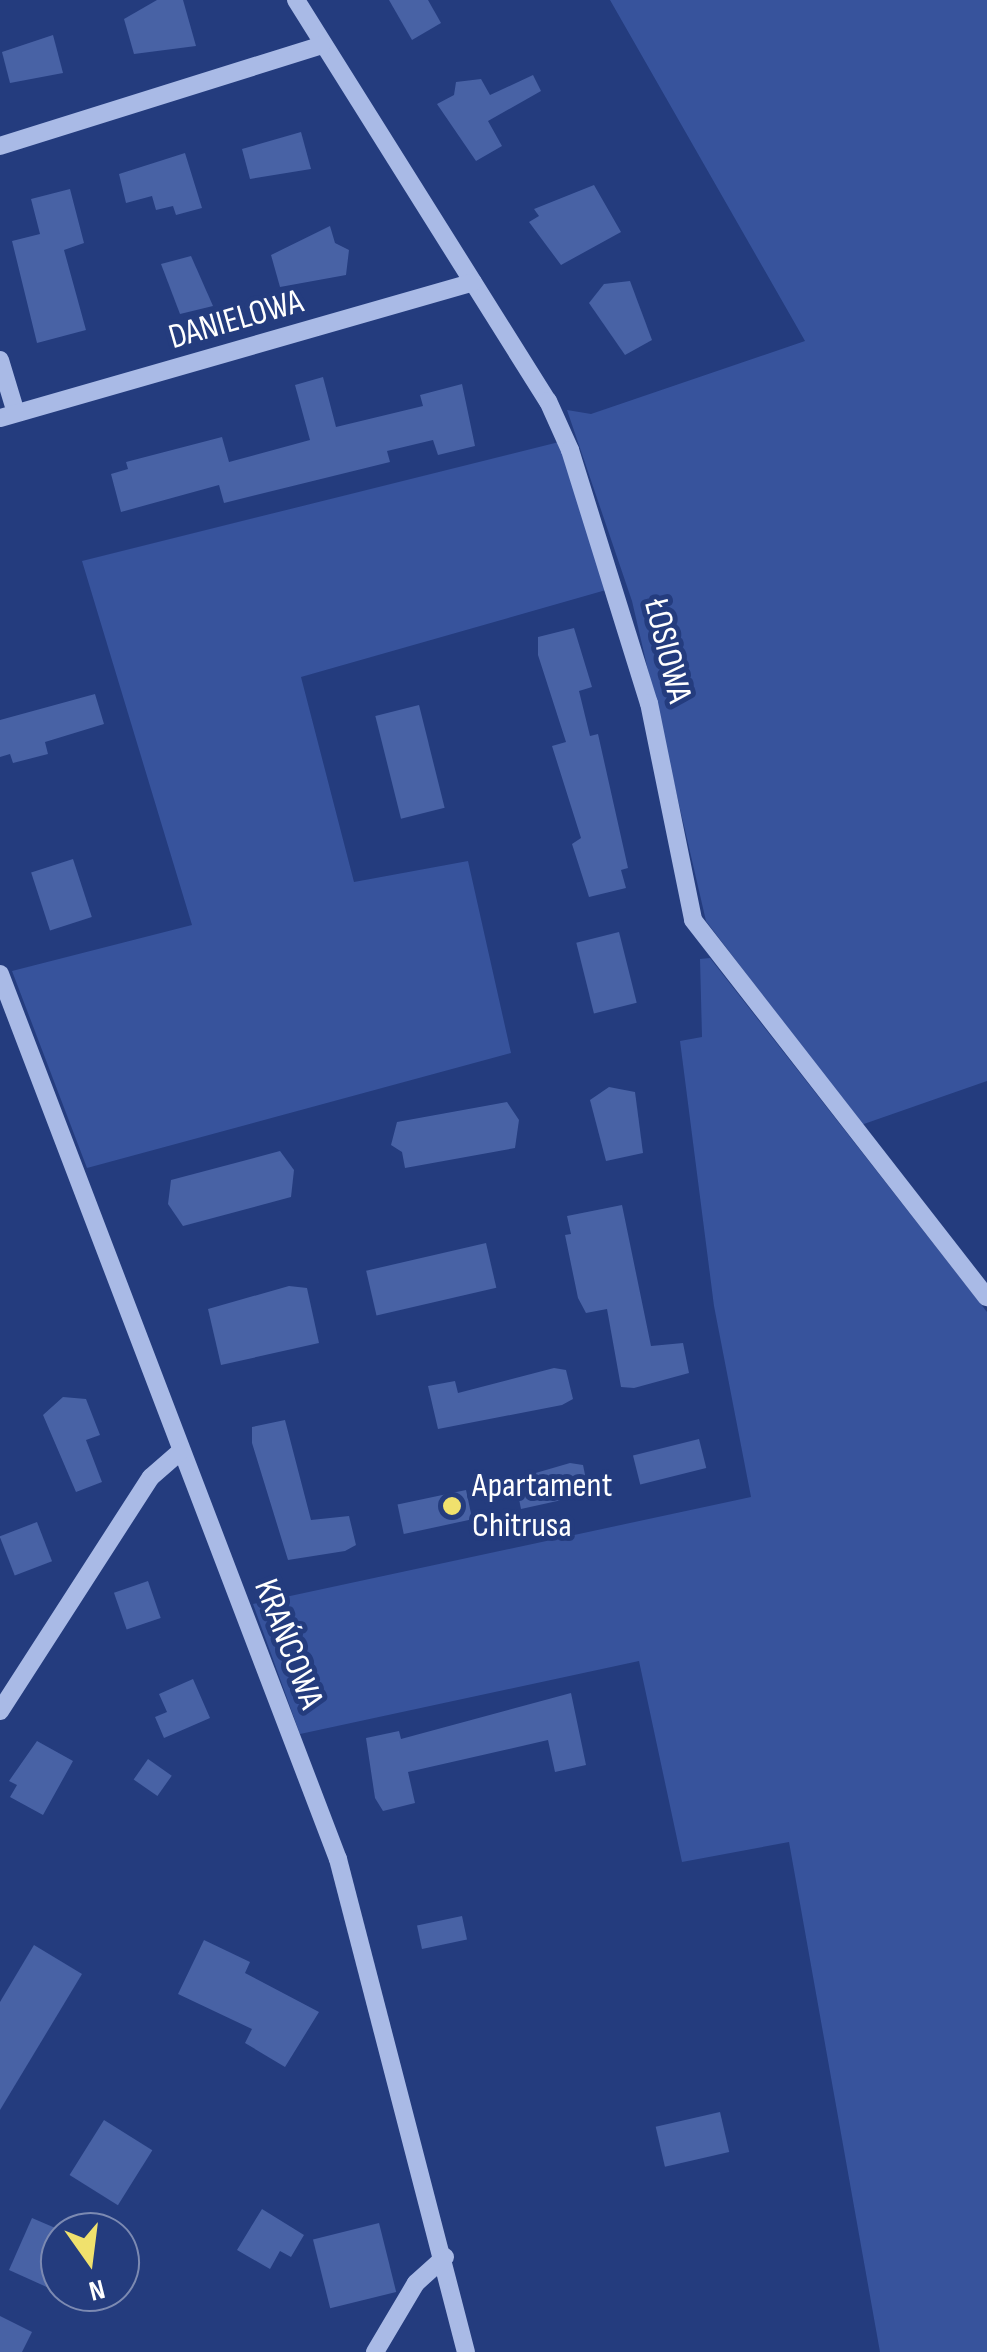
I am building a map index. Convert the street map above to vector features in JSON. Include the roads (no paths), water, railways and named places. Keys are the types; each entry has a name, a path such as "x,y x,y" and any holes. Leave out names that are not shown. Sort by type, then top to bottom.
{"street":[{"name":"ŁOSIOWA","path":"296,0 548,401 623,603 693,920 987,1297"},
{"path":"0,146 322,45"},
{"name":"DANIELOWA","path":"0,360 8,416 473,282"},
{"name":"KRAŃCOWA","path":"0,974 338,1859 466,2352"},
{"path":"0,1711 151,1478 180,1452"},
{"path":"375,2352 416,2282 444,2256"}],"place":[{"name":"Apartament Chitrusa","path":"452,1506"}]}
